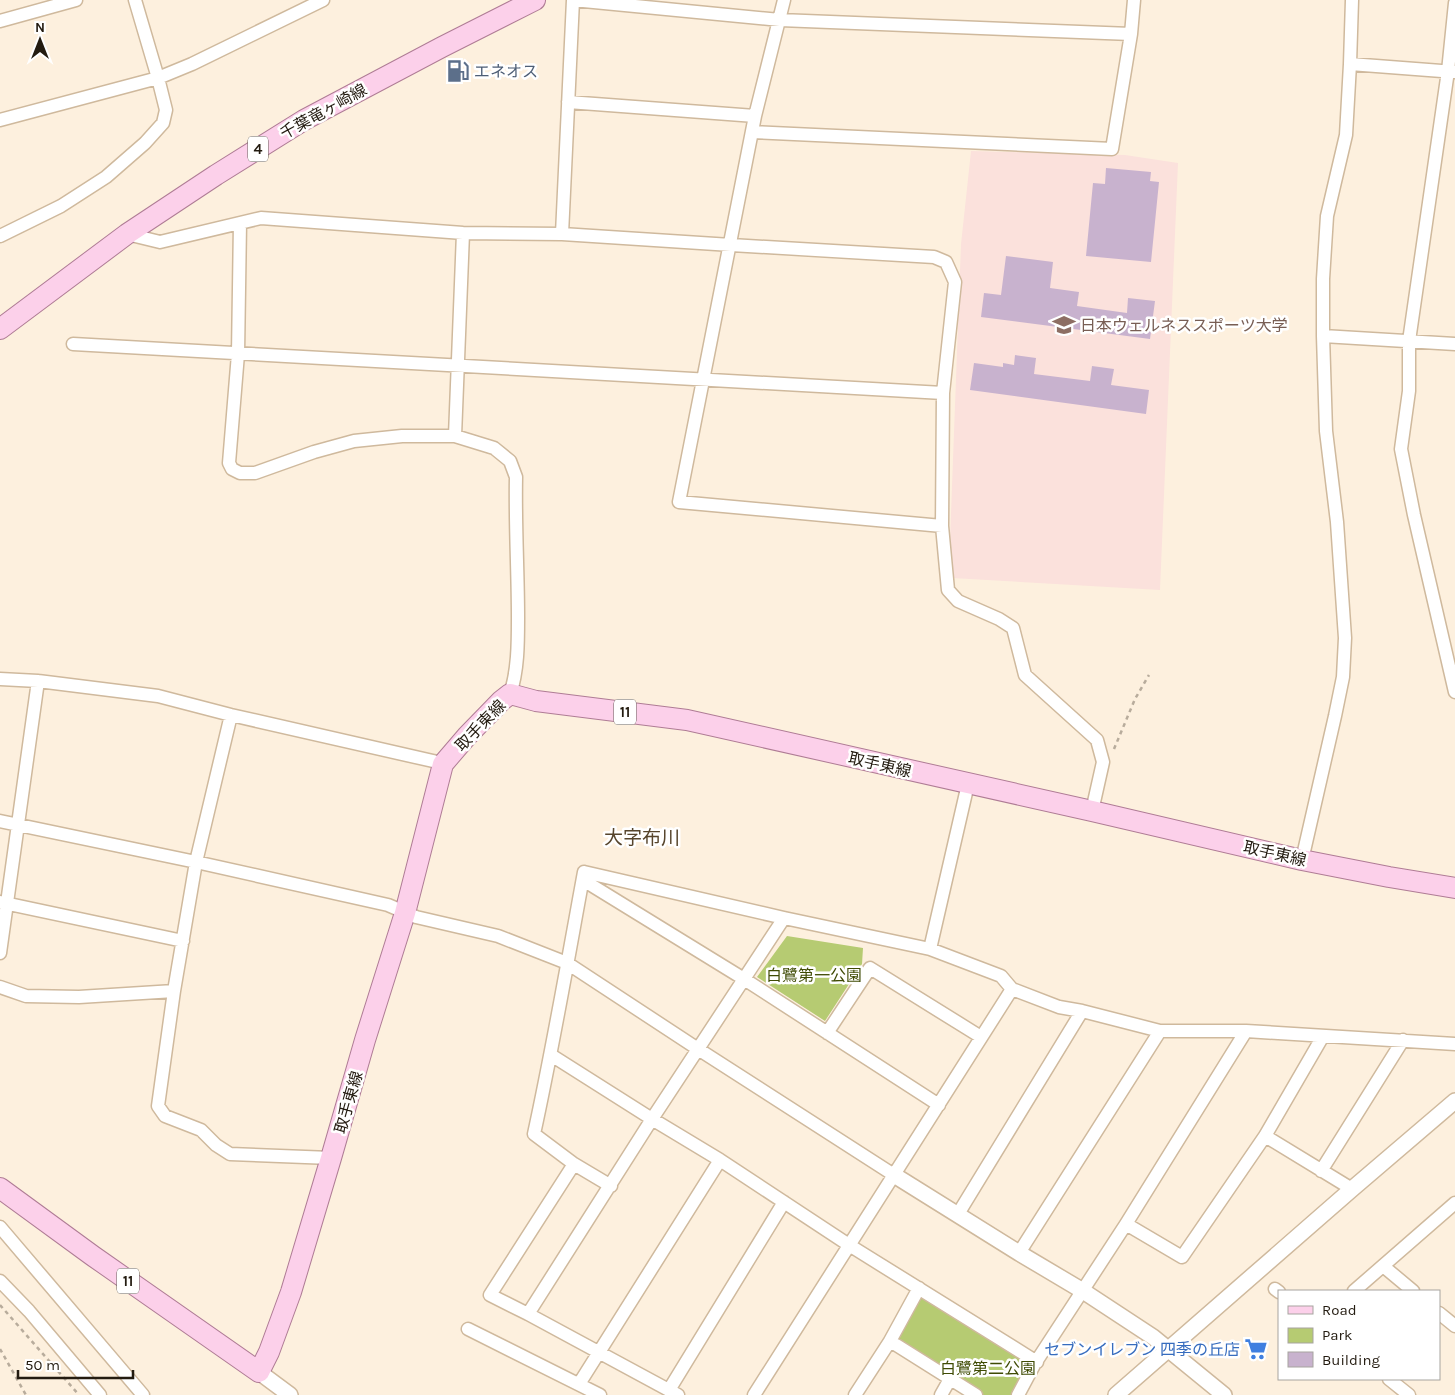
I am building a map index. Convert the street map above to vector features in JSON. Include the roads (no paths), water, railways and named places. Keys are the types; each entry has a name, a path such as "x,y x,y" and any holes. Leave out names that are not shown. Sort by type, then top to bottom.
{"main road":[{"name":"千葉竜ヶ崎線","path":"0,330 128,234 216,175 304,120 535,0"},
{"name":"取手東線","path":"259,1372 269,1352 291,1292 332,1158 365,1040 405,912 443,764 467,736 510,694 536,701 687,720 1302,860 1455,888"},
{"name":"11","path":"0,1188 93,1256 259,1372"}],"street":[{"path":"0,21 76,0"},
{"path":"0,236 61,206 106,177 145,143 163,122 166,110 135,0"},
{"path":"0,120 158,78 192,64 323,0"},
{"path":"562,234 573,0 780,20 1131,34"},
{"path":"784,0 752,132 679,502 942,526"},
{"path":"752,132 1112,149 1131,34 1134,0"},
{"path":"1302,860 1343,677 1345,638 1337,522 1326,431 1322,336 1327,216 1346,135 1352,0"},
{"path":"1455,3 1451,72 1409,340 1409,392 1401,449 1414,515 1451,655 1455,692"},
{"path":"1350,64 1451,72"},
{"path":"568,102 756,116"},
{"path":"128,234 160,242 261,218 463,233 562,234 934,256 946,262 954,282 943,393 942,526 948,590 958,601 999,619 1012,628 1025,675 1097,740 1103,762 1092,811"},
{"path":"240,223 238,354 230,462 232,469 240,473 255,473 314,452 354,441 402,436 455,436 494,448 510,461 516,477 518,640 513,686 510,694"},
{"path":"455,436 463,233"},
{"path":"1322,336 1455,344"},
{"path":"73,344 943,393"},
{"path":"0,679 38,680 158,696 231,715 433,760 443,764"},
{"path":"0,953 4,903 18,824 38,680"},
{"path":"231,715 196,862 174,991 158,1106 165,1116 202,1130 216,1145 230,1154 332,1158"},
{"path":"930,949 968,784"},
{"path":"0,821 388,905 416,917 498,936 567,963 894,1175 1083,1291 1153,1337 1224,1395"},
{"path":"610,1186 574,1164 534,1134 551,1055 584,872 930,949 1000,976 1012,989 1059,1007 1082,1011 1160,1032 1246,1031 1455,1044"},
{"path":"583,880 744,978 939,1105"},
{"path":"4,903 183,941"},
{"path":"528,1314 652,1119 784,918"},
{"path":"827,1032 870,968 982,1037"},
{"path":"0,987 26,996 78,997 174,991"},
{"path":"754,1395 1012,989"},
{"path":"958,1214 1082,1011"},
{"path":"1018,1395 1246,1031"},
{"path":"1019,1253 1160,1032"},
{"path":"1126,1224 1182,1257 1265,1136 1323,1036"},
{"path":"1321,1171 1403,1040"},
{"path":"551,1055 1037,1362"},
{"path":"1116,1395 1455,1101"},
{"path":"1265,1136 1352,1189"},
{"path":"580,1384 720,1160"},
{"path":"574,1164 490,1295 674,1392 784,1202"},
{"path":"1355,1290 1455,1204"},
{"path":"0,1226 143,1395"},
{"path":"1383,1266 1412,1290"},
{"path":"0,1281 29,1311 100,1395"},
{"path":"855,1395 890,1341 919,1288"},
{"path":"1440,1314 1455,1326"},
{"path":"468,1329 600,1395"},
{"path":"890,1341 976,1395"},
{"path":"259,1372 290,1395"},
{"path":"941,1395 950,1379"},
{"path":"1390,1380 1410,1395"}],"place":[{"name":"エネオス","path":"458,71"},
{"name":"日本ウェルネススポーツ大学","path":"1064,325"},
{"name":"セブンイレブン 四季の丘店","path":"1256,1349"}],"district":[{"name":"大字布川","path":"642,837"}],"park label":[{"name":"白鷺第一公園","path":"814,975"},
{"name":"白鷺第二公園","path":"988,1368"}]}
